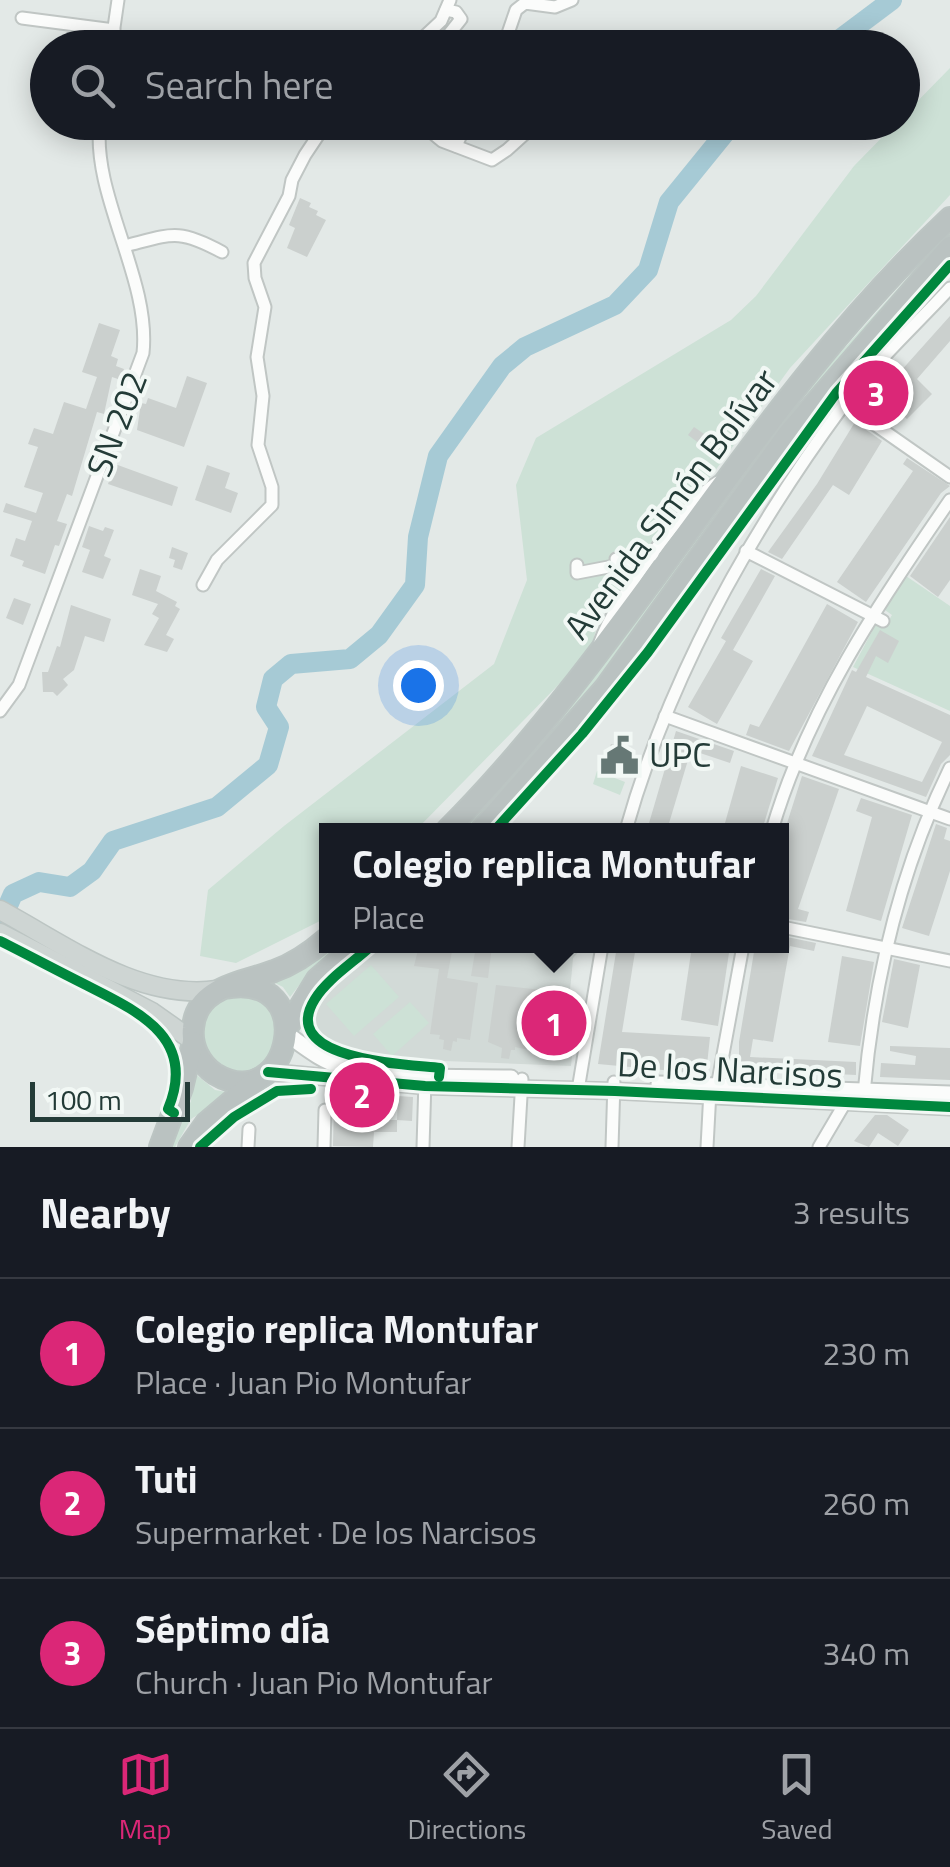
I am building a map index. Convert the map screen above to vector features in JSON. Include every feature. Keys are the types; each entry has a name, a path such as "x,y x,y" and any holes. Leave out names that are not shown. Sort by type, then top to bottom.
{"highway":[{"name":"Avenida Simón Bolívar","path":"454,823 492,784 592,664 726,477 855,317 950,218"},
{"name":"Avenida Simón Bolívar","path":"487,823 605,688 789,433 950,247"},
{"path":"160,1147 182,1088 197,1012 220,989 286,966 319,945"},
{"path":"189,1147 206,1122 280,1060 288,1032 310,988 348,953"},
{"path":"220,989 238,985 265,993 284,1014 288,1032"},
{"path":"193,1042 201,1060 218,1075 240,1081 265,1074"}],"main road":[{"path":"0,910 134,992 193,1042"},
{"path":"0,932 134,992 220,989"}],"street":[{"path":"22,18 114,30 118,0"},
{"path":"509,30 516,10 524,3 554,8 572,0"},
{"path":"432,30 441,22 448,5 461,19 452,30"},
{"name":"SN 202","path":"0,712 19,685 141,362 142,325 101,160 100,140"},
{"path":"203,585 217,560 272,505 272,487 258,445 263,381 258,356 266,307 254,278 254,263 315,140"},
{"path":"440,140 492,160 519,140"},
{"path":"456,146 458,140"},
{"path":"124,246 180,234 197,237 222,252"},
{"path":"628,823 665,716 746,550 844,403 950,288"},
{"path":"844,403 950,477"},
{"path":"592,664 606,622 652,556 694,500 726,477"},
{"path":"774,823 794,764 871,615 950,500"},
{"path":"746,550 883,621"},
{"path":"635,582 624,564 577,573 577,565 652,556"},
{"path":"665,716 950,818"},
{"path":"864,1093 872,1022 904,876 950,768"},
{"path":"789,927 950,962"},
{"path":"579,1086 601,953"},
{"path":"707,1147 712,1090 741,953"},
{"name":"De los Narcisos","path":"288,1032 339,1066 425,1081"},
{"name":"De los Narcisos","path":"265,1074 950,1094"},
{"path":"423,1147 425,1081"},
{"path":"518,1147 521,1084"},
{"path":"612,1147 614,1087"},
{"name":"De los Narcisos","path":"712,1090 845,1103 950,1107"},
{"path":"819,1147 845,1103"},
{"path":"324,1147 325,1110"},
{"path":"248,1147 249,1129"}],"shaded area":[{"path":"369,953 578,953 573,958 570,990 577,1005 571,1066 392,1059 328,1042 314,1026 319,998"}],"green space":[{"path":"950,68 950,195 790,368 712,475 678,508 599,618 592,645 569,674 423,823 319,823 319,922 236,963 200,956 208,890 284,826 494,664 527,580 516,485 536,438 731,320 756,296 854,166 879,140 920,140 920,99"},
{"path":"950,230 950,239 560,731 477,823 469,823 538,748 824,371"},
{"path":"906,576 950,606 950,711 853,667 876,624 884,628 892,615 885,610"},
{"path":"597,771 625,782 620,795 593,784"},
{"path":"321,953 334,953 290,997 273,982"},
{"path":"371,965 399,997 354,1036 326,1004"},
{"path":"252,993 275,1010 279,1052 246,1077 206,1063 196,1023 211,1000"},
{"path":"410,1002 429,1023 392,1056 373,1034"},
{"path":"193,1072 215,1090 232,1093 191,1119 175,1147 170,1147 191,1101"}],"building":[{"path":"300,198 311,203 309,207 318,211 316,215 326,220 307,257 287,248 295,228 289,225"},
{"path":"950,316 950,341 917,379 932,394 907,419 893,406 887,412 874,401"},
{"path":"99,323 120,330 111,356 118,359 116,366 124,369 121,380 112,377 104,414 97,412 72,496 67,494 57,521 67,524 45,574 22,566 24,561 10,556 16,538 25,541 32,521 3,512 6,503 36,513 43,493 24,487 38,447 28,444 34,428 53,434 64,402 86,409 97,377 82,372"},
{"path":"187,376 207,383 184,447 137,430 141,403 146,404 148,398 176,408"},
{"path":"751,391 756,396 740,415 734,410"},
{"path":"855,422 882,441 849,495 833,485 782,559 768,552 817,484"},
{"path":"694,427 710,438 704,447 688,435"},
{"path":"907,458 950,486 941,493 866,602 837,582 913,471 903,464"},
{"path":"115,464 178,487 172,506 108,484"},
{"path":"207,465 230,473 225,488 238,493 231,513 195,500"},
{"path":"950,517 950,580 938,597 910,576"},
{"path":"89,526 114,530 104,556 111,559 103,579 82,572 90,550 82,547"},
{"path":"172,547 188,553 182,570 173,567 175,560 169,558"},
{"path":"140,569 161,576 156,591 177,602 175,606 180,609 166,635 174,639 167,652 144,645 159,618 152,614 158,604 132,595"},
{"path":"761,569 775,576 733,650 753,661 717,724 688,707 726,641 721,638"},
{"path":"14,598 31,604 23,625 6,618"},
{"path":"827,604 858,622 789,751 746,735 750,724 759,727"},
{"path":"71,605 111,619 104,642 85,636 74,670 63,679 68,685 57,696 43,692 42,672 48,672 57,646 60,647"},
{"path":"880,630 899,641 888,663 876,656 866,677 950,715 950,755 941,764 926,797 812,756 852,670 856,672","holes":["867,706 942,742 922,782 844,755"]},
{"path":"676,731 734,751 730,763 691,750 669,823 649,823"},
{"path":"611,744 630,750 626,765 606,759"},
{"path":"741,766 778,778 764,823 725,823"},
{"path":"802,776 839,789 798,909 809,912 806,922 789,919 787,823"},
{"path":"861,798 912,815 881,921 846,911 872,817 856,811"},
{"path":"936,824 947,828 944,839 950,841 950,871 929,936 902,928"},
{"path":"789,937 816,943 814,951 790,946 789,952"},
{"path":"417,953 452,953 447,978 478,983 470,1040 457,1038 451,1051 443,1049 440,1035 430,1034 439,969 414,966"},
{"path":"475,953 491,953 488,978 471,976"},
{"path":"616,953 635,953 622,1032 710,1037 706,1074 598,1064"},
{"path":"691,953 729,953 718,1026 681,1020"},
{"path":"754,953 789,953 773,1042 753,1039 750,1057 856,1062 856,1075 739,1069 739,1042"},
{"path":"842,956 874,962 860,1046 828,1042"},
{"path":"894,959 920,965 908,1028 882,1022"},
{"path":"496,985 569,993 558,1056 515,1047 509,1059 501,1058 502,1048 488,1042"},
{"path":"890,1046 950,1048 950,1080 880,1077 881,1063 915,1065 916,1056 890,1051"},
{"path":"365,1094 381,1095 380,1120 397,1120 397,1132 374,1132 373,1147 333,1146 334,1099 364,1100"},
{"path":"398,1096 413,1097 412,1121 397,1120"},
{"path":"875,1115 887,1115 909,1130 898,1146 878,1133 869,1147 854,1141"}],"waterway":[{"path":"852,30 892,0"},
{"path":"0,924 13,894 39,882 70,887 92,871 113,841 217,807 268,765 279,727 266,707 273,679 291,664 350,659 379,635 415,585 418,537 438,456 502,366 525,347 615,305 648,270 669,202 719,140"}],"cycle path":[{"path":"501,823 582,734 648,652 837,392 950,265"},
{"path":"0,941 124,1005 157,1030 169,1045 175,1063 175,1084 168,1109 174,1113"},
{"path":"363,953 315,999 308,1020 314,1035 329,1047 351,1055 440,1068 439,1077"},
{"path":"268,1072 425,1086 950,1107"},
{"path":"200,1147 234,1117 277,1091 311,1089"}],"place":[{"name":"Séptimo día","path":"876,393"},
{"name":"UPC","path":"619,755"},
{"name":"Colegio replica Montufar","path":"554,1023"},
{"name":"Tuti","path":"362,1095"}]}
